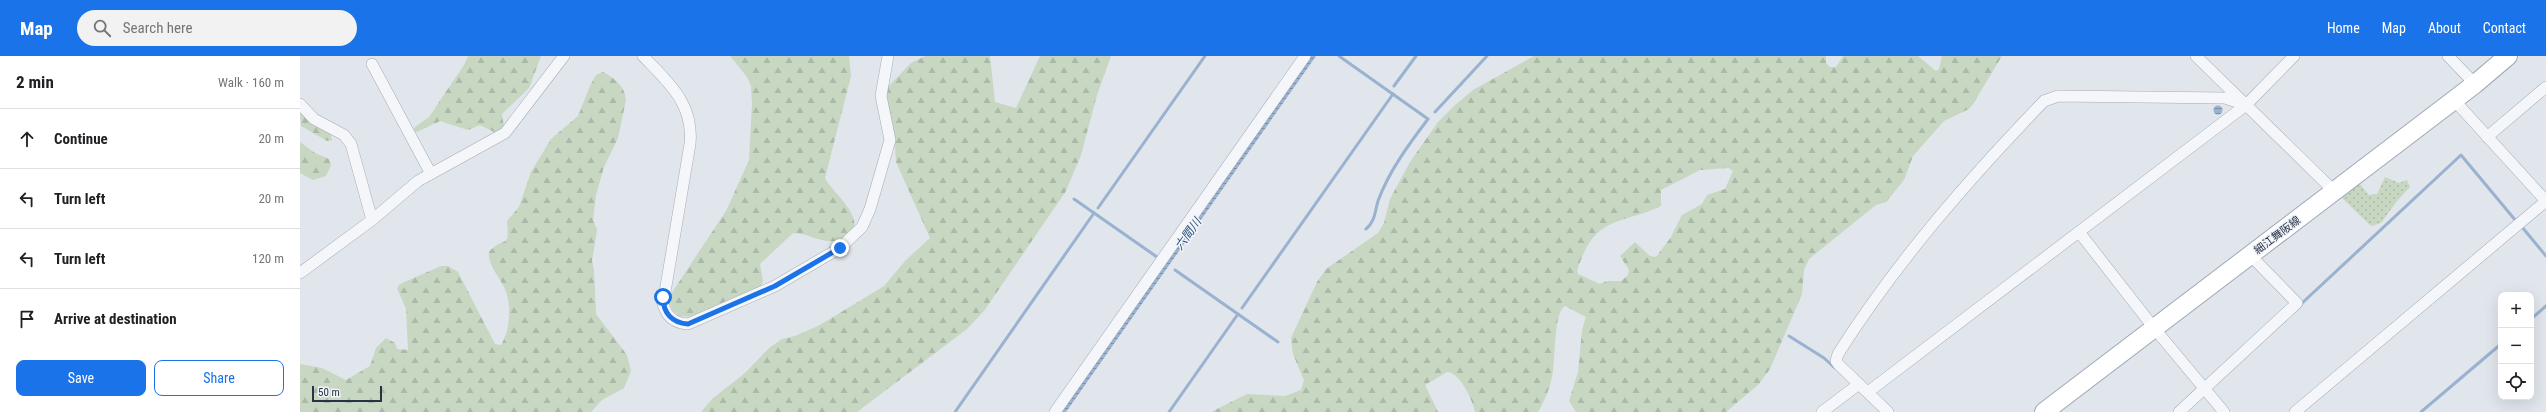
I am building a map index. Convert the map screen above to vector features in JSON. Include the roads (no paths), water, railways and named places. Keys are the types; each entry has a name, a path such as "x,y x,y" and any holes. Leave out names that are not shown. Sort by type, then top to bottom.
{"main road":[{"name":"細江舞阪線","path":"2044,412 2475,84 2508,56"}],"street":[{"path":"300,273 372,220 410,187 505,133 564,56"},
{"path":"643,56 678,94 690,123 690,144 663,304 669,316 674,321 688,324 775,286 840,248 862,228 870,209 890,140 881,96 888,56"},
{"path":"1055,412 1305,56"},
{"path":"2196,56 2334,191"},
{"path":"1868,392 2246,105 2294,56"},
{"path":"2448,56 2475,84"},
{"path":"372,64 431,174"},
{"path":"2487,137 2546,87"},
{"path":"1888,412 1839,365 1836,358 1857,324 1921,237 1976,172 2048,98 2058,96 2225,98 2246,105"},
{"path":"2295,412 2546,201 2454,100"},
{"path":"300,104 314,119 344,136 351,144 372,220"},
{"path":"2079,232 2154,328 2224,412"},
{"path":"2179,412 2297,303 2250,255"},
{"path":"1822,412 1859,384"}],"water":[{"name":"六間川","path":"1309,56 1316,56 1066,412 1060,412"},
{"path":"2218,105 2223,110 2218,115 2213,110"}],"waterway":[{"path":"1098,208 1205,56"},
{"path":"1339,56 1428,119 1394,168 1378,201 1373,220 1366,229"},
{"path":"1394,86 1416,56"},
{"path":"1435,112 1487,56"},
{"path":"1242,308 1393,94"},
{"path":"2300,305 2461,155 2516,221"},
{"path":"1074,199 1157,257"},
{"path":"955,412 1094,213"},
{"path":"2522,227 2546,256"},
{"path":"1175,270 1278,342"},
{"path":"2534,316 2546,306"},
{"path":"1169,412 1238,314"},
{"path":"1789,336 1824,358 1835,368"},
{"path":"2421,412 2498,347"}]}
